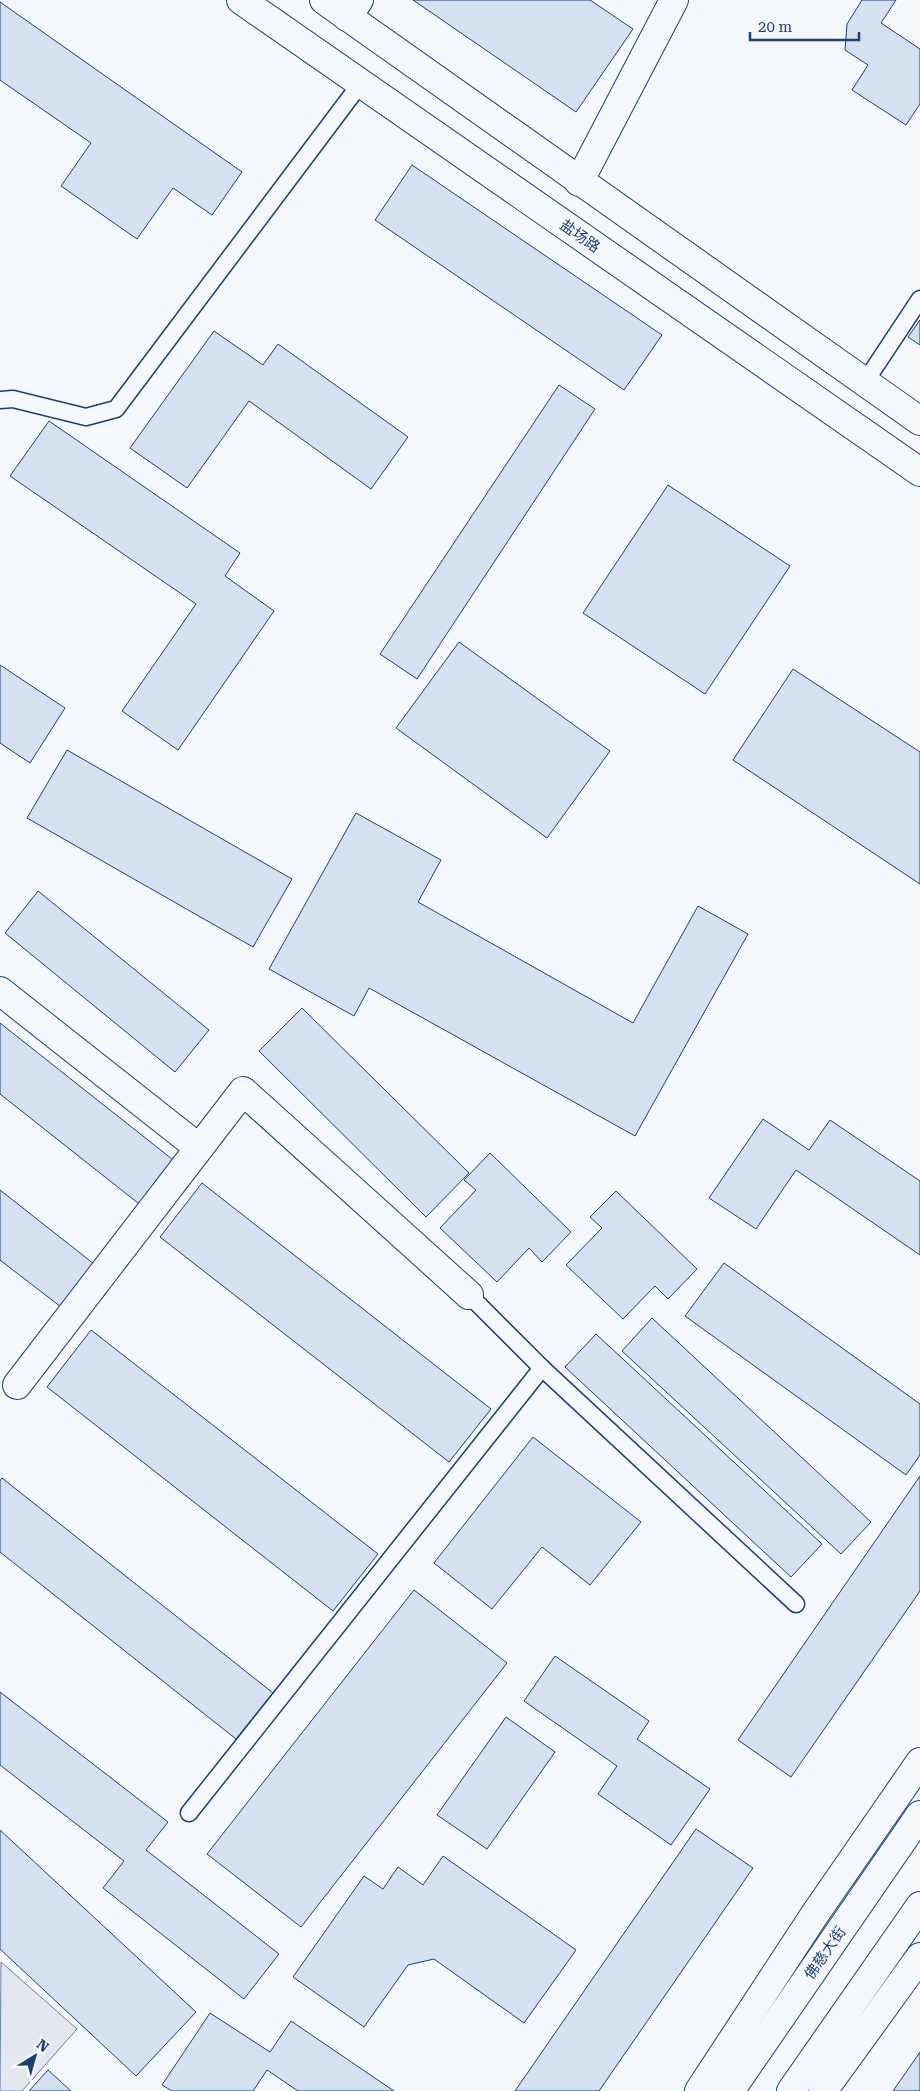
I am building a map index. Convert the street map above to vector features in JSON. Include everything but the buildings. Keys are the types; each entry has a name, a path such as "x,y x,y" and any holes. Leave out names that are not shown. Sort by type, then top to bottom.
{"main road":[{"name":"盐场路","path":"241,0 920,472"},
{"path":"324,0 353,8 579,182 920,421"},
{"path":"579,182 674,0"},
{"path":"0,991 199,1148"},
{"path":"17,1385 243,1091 469,1295"},
{"path":"699,2091 810,1922 920,1762"},
{"name":"佛慈大街","path":"730,2091 920,1815"},
{"path":"791,2091 920,1906"},
{"path":"823,2091 920,1957"}],"lane":[{"path":"0,400 13,399 86,416 116,410 361,84"},
{"path":"864,382 920,299"},
{"path":"469,1295 542,1368 796,1604"},
{"path":"189,1813 542,1368"}],"shaded area":[{"path":"1,1962 77,2029 22,2091 0,2091"}]}
